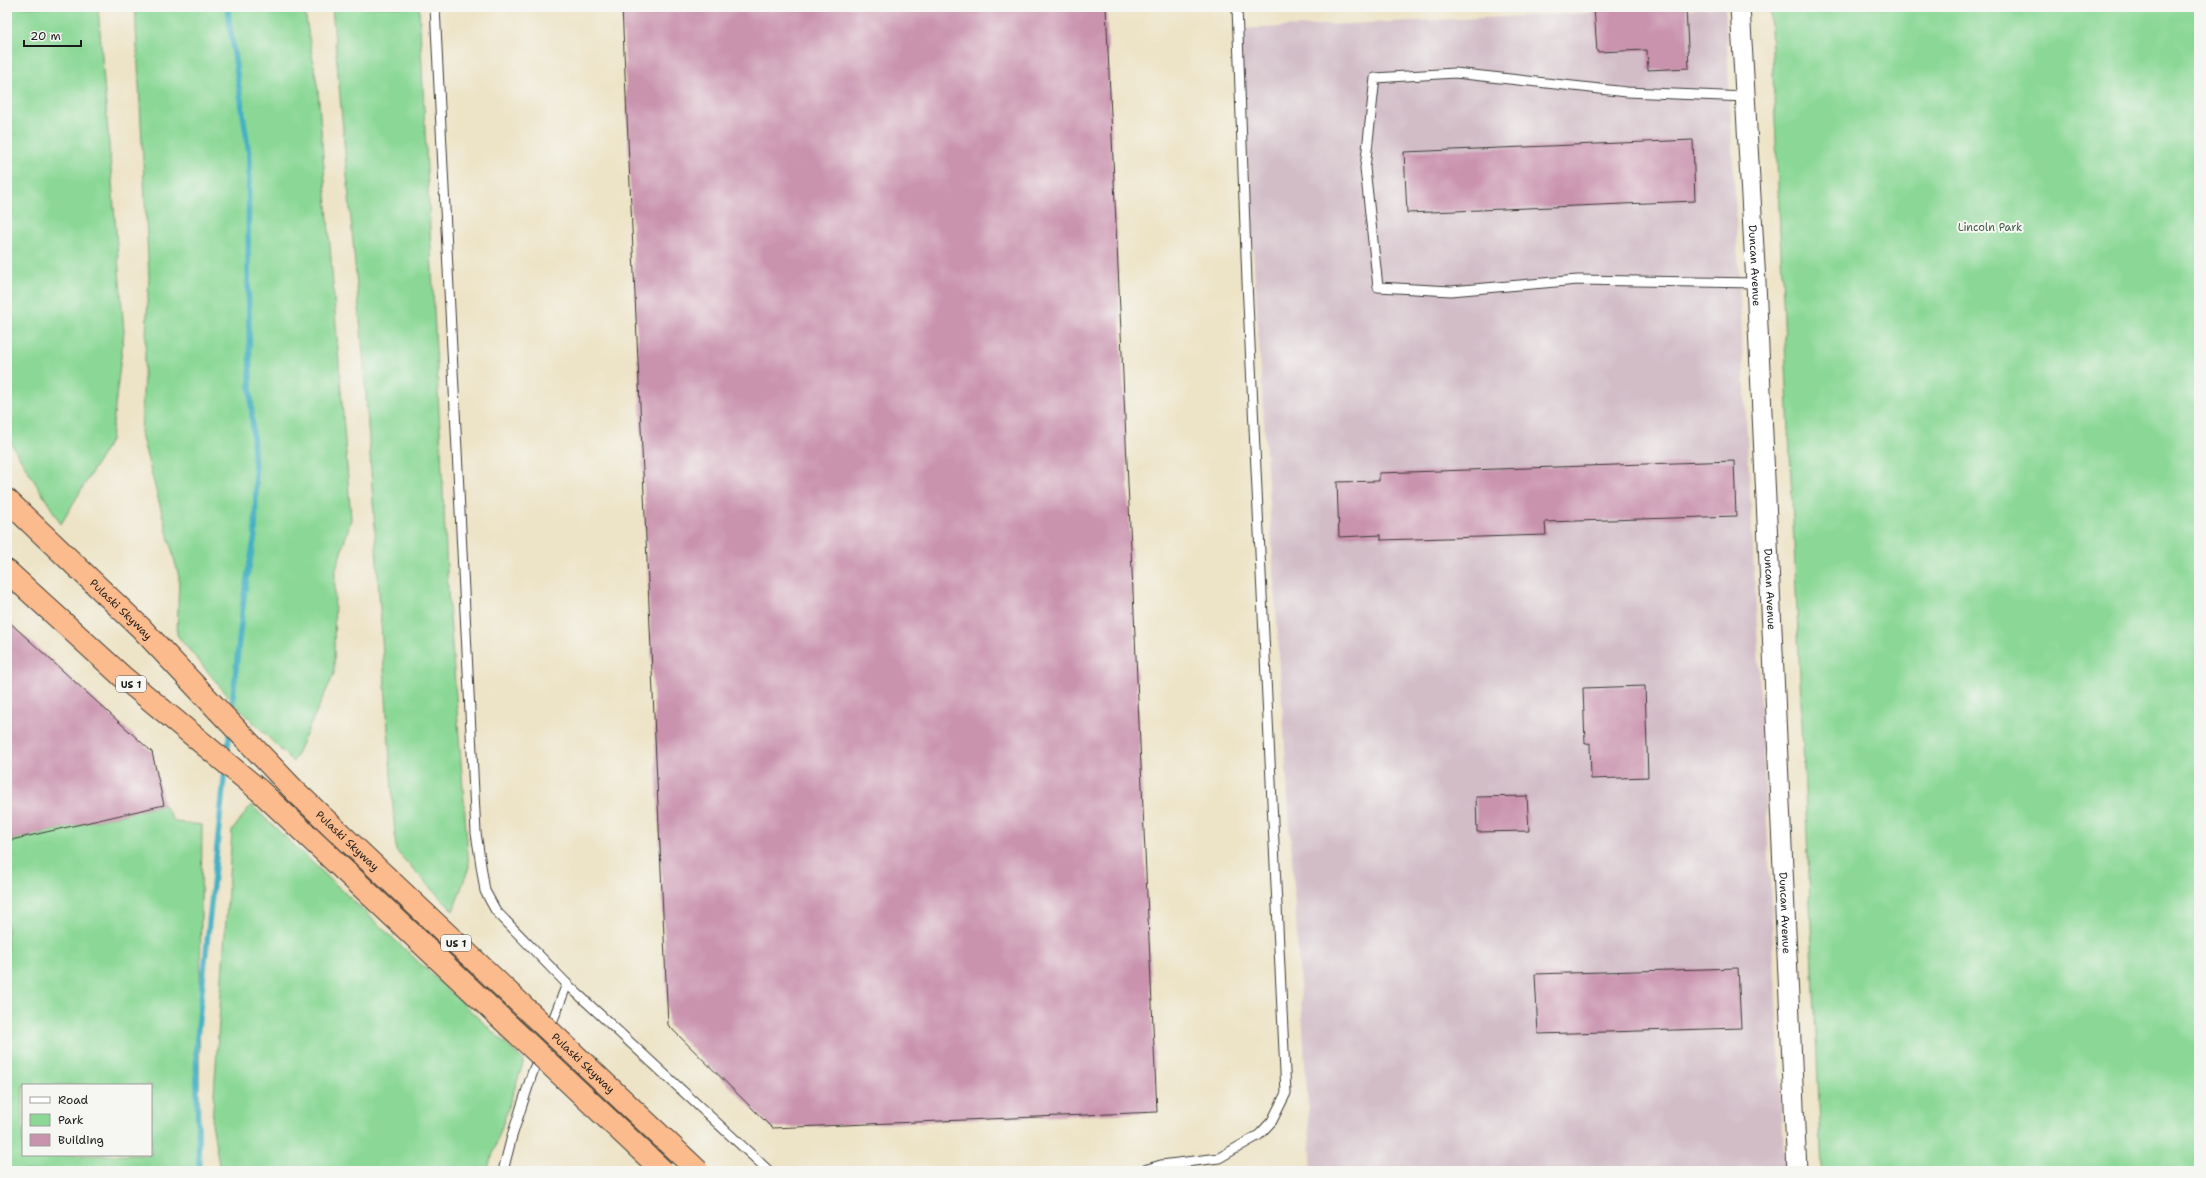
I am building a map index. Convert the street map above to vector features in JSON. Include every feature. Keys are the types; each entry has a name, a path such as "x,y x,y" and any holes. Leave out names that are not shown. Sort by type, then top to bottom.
{"highway":[{"name":"Pulaski Skyway","path":"7,500 141,628 295,792 698,1171"},
{"name":"Pulaski Skyway","path":"7,571 113,669 260,791 663,1171"}],"street":[{"name":"Duncan Avenue","path":"1740,7 1756,283 1797,1171"}],"lane":[{"path":"435,7 476,833 485,891 496,911 567,984 770,1171"},
{"path":"1141,1171 1161,1164 1219,1158 1259,1135 1272,1121 1286,1093 1247,282 1237,7"},
{"path":"1746,98 1627,92 1455,73 1375,78 1365,168 1378,287 1451,292 1578,280 1756,283"},
{"path":"503,1171 512,1136 532,1074 567,984"}],"shaded area":[{"path":"1725,7 1785,1171 1312,1171 1239,29"}],"green space":[{"path":"7,7 98,7 124,332 111,440 61,524 10,442 7,431"},
{"path":"135,7 304,7 318,90 351,519 335,573 334,674 293,762 233,702 177,635 179,577 141,434 149,277"},
{"path":"332,7 419,7 448,592 469,867 453,911 396,851 364,365"},
{"name":"Lincoln Park","path":"1770,7 2199,7 2199,1171 1822,1171"},
{"path":"164,805 175,822 202,825 198,1171 7,1171 7,841"},
{"path":"251,805 524,1061 487,1171 220,1171 212,1123 232,831"}],"building":[{"path":"622,7 1106,7 1157,1112 772,1128 668,1025"},
{"path":"1594,7 1686,7 1689,68 1648,70 1647,50 1597,52"},
{"path":"1693,140 1695,201 1407,213 1404,152"},
{"path":"1734,461 1736,516 1545,522 1546,535 1381,540 1381,535 1339,537 1337,482 1379,481 1379,473"},
{"path":"7,620 152,752 164,805 7,841"},
{"path":"1645,686 1648,777 1591,779 1590,743 1585,744 1583,688"},
{"path":"1527,796 1529,831 1477,832 1476,797"},
{"path":"1738,968 1741,1028 1538,1034 1535,974"}],"waterway":[{"path":"227,7 249,154 248,270 250,381 256,489 255,535 244,595 231,715"},
{"path":"227,757 230,730"},
{"path":"199,1171 196,1048 225,770"}]}
